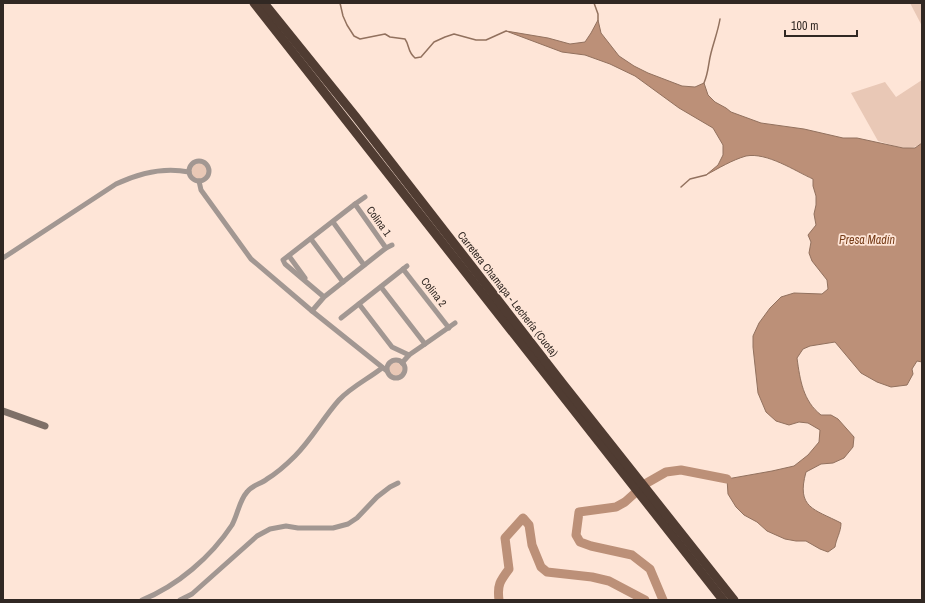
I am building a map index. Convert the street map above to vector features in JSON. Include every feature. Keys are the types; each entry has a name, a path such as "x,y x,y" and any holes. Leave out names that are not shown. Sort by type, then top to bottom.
{"highway":[{"name":"Carretera Chamapa - Lechería (Cuota)","path":"254,3 695,557 734,600"},
{"name":"Carretera Chamapa - Lechería (Cuota)","path":"264,3 356,117 588,422"},
{"name":"Carretera Chamapa - Lechería (Cuota)","path":"695,557 724,600"}],"street":[{"path":"201,161 206,164 209,169 209,175 205,180 199,181 194,180 190,176 189,172 190,166 195,162 201,161"},
{"path":"3,258 116,184 129,178 165,170 189,172"},
{"path":"199,181 201,190 251,259 393,378 400,378 405,370 400,362 400,352"},
{"name":"Colina 1","path":"324,297 281,262 365,197"},
{"name":"Colina 1","path":"355,204 386,248"},
{"path":"333,222 364,265"},
{"path":"311,239 343,282"},
{"name":"Colina 1","path":"312,311 324,297 392,244"},
{"name":"Colina 1","path":"289,256 309,284"},
{"name":"Colina 2","path":"341,318 405,268 449,328"},
{"path":"380,287 425,344"},
{"path":"359,304 392,347 409,355"},
{"path":"400,362 455,323"},
{"path":"142,600 163,591 197,565 222,539 233,523 241,500 251,487 267,480 296,455 338,400 349,390 385,370 389,363 394,360 400,362"},
{"path":"3,411 45,426"},
{"path":"180,600 192,594 257,536 270,529 286,526 298,528 333,528 348,524 357,518 381,494 398,483"}],"shaded area":[{"path":"910,3 922,3 922,26"},
{"path":"922,80 922,143 917,146 906,148 878,141 851,93 885,82 896,97"},
{"path":"199,163 206,168 207,171 202,178 199,179 192,174 191,171 196,164"},
{"path":"397,361 404,366 405,369 400,376 397,377 390,372 389,369 394,362"}],"water":[{"name":"Presa Madín","path":"598,20 601,33 619,56 648,73 682,86 695,87 704,83 708,95 715,102 731,112 761,123 804,129 843,138 857,138 903,148 915,148 922,143 922,362 917,361 912,369 913,374 907,385 891,387 877,382 861,373 835,342 810,346 803,349 797,358 803,390 810,403 821,415 831,415 838,419 854,437 853,447 844,458 833,463 821,464 806,472 803,493 810,506 841,523 835,547 828,552 806,541 785,539 767,531 757,522 744,515 736,507 728,494 727,479 794,466 808,455 819,442 820,430 808,423 799,422 789,425 776,421 766,412 758,393 753,347 753,336 759,323 770,308 781,297 794,293 822,294 828,289 827,280 812,261 809,253 811,242 808,235 816,225 814,214 816,196 813,186 813,179 772,159 754,156 746,156 726,164 706,175 718,165 723,155 723,145 713,128 679,108 635,76 610,64 585,55 562,52 506,31 548,38 570,44 585,42"}],"waterway":[{"path":"340,3 343,16 354,36 360,39 385,34 390,37 405,39 411,53 415,58 421,57 434,42 454,34 476,40 486,40 506,31"},
{"path":"594,3 598,14 598,20"},
{"path":"704,83 720,19"},
{"path":"681,187 690,179 706,175"},
{"path":"663,600 650,569 632,555 591,546 580,542 576,535 579,512 616,507 625,502 645,484 666,472 681,470 727,479"},
{"path":"499,600 498,591 500,583 509,569 505,538 523,518 529,525 532,545 541,567 547,572 592,577 609,581 645,600"}]}
